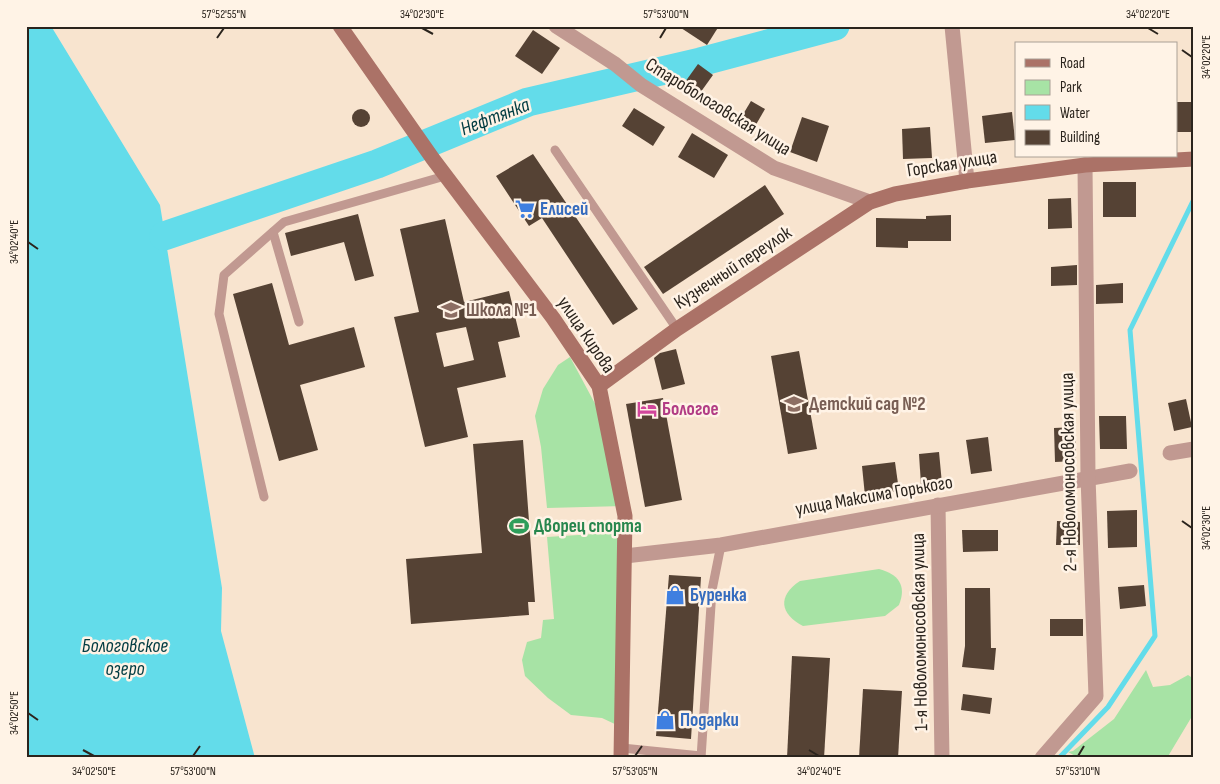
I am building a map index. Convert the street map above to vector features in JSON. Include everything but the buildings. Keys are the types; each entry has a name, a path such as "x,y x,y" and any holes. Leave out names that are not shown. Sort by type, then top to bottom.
{"main road":[{"name":"улица Кирова","path":"340,26 445,176 553,318 599,386 625,516 622,753"},
{"name":"Горская улица","path":"895,194 967,181 1085,165 1194,159"},
{"name":"Кузнечный переулок","path":"599,386 677,329 870,202 895,194"}],"street":[{"name":"Старобологовская улица","path":"556,26 615,64 641,85 774,168 870,202"},
{"path":"952,26 967,181"},
{"name":"2-я Новоломоносовская улица","path":"1042,758 1096,696 1088,477 1085,165"},
{"path":"1170,453 1194,449"},
{"name":"улица Максима Горького","path":"625,556 721,544 1130,471"},
{"name":"1-я Новоломоносовская улица","path":"938,505 942,758"}],"lane":[{"path":"556,150 677,329"},
{"path":"264,497 219,314 224,275 284,222 445,176"},
{"path":"272,232 299,322"},
{"path":"622,753 701,757 712,590 721,544"}],"green space":[{"path":"570,357 600,413 624,506 547,508 541,447 535,416 543,389 558,365"},
{"path":"626,532 619,726 602,718 571,715 548,698 525,676 522,660 527,642 541,638 543,620 554,619 547,537"},
{"path":"879,569 896,577 902,592 899,605 885,616 803,626 795,621 786,610 784,605 785,599 793,587 800,581"},
{"path":"1146,670 1153,687 1170,685 1188,675 1194,679 1194,713 1167,758 1079,758 1068,752 1073,751 1114,719"}],"water":[{"name":"Бологовское озеро","path":"26,26 51,26 160,205 222,588 221,631 255,758 26,758"}],"waterway":[{"name":"Нефтянка","path":"164,236 377,164 528,102 700,62 835,26"},
{"path":"1059,758 1108,707 1155,636 1130,330 1194,199"}],"place":[{"name":"Елисей","path":"525,209"},
{"name":"Школа №1","path":"451,310"},
{"name":"Детский сад №2","path":"794,404"},
{"name":"Бологое","path":"647,409"},
{"name":"Дворец спорта","path":"519,526"},
{"name":"Буренка","path":"675,595"},
{"name":"Подарки","path":"665,720"}]}
